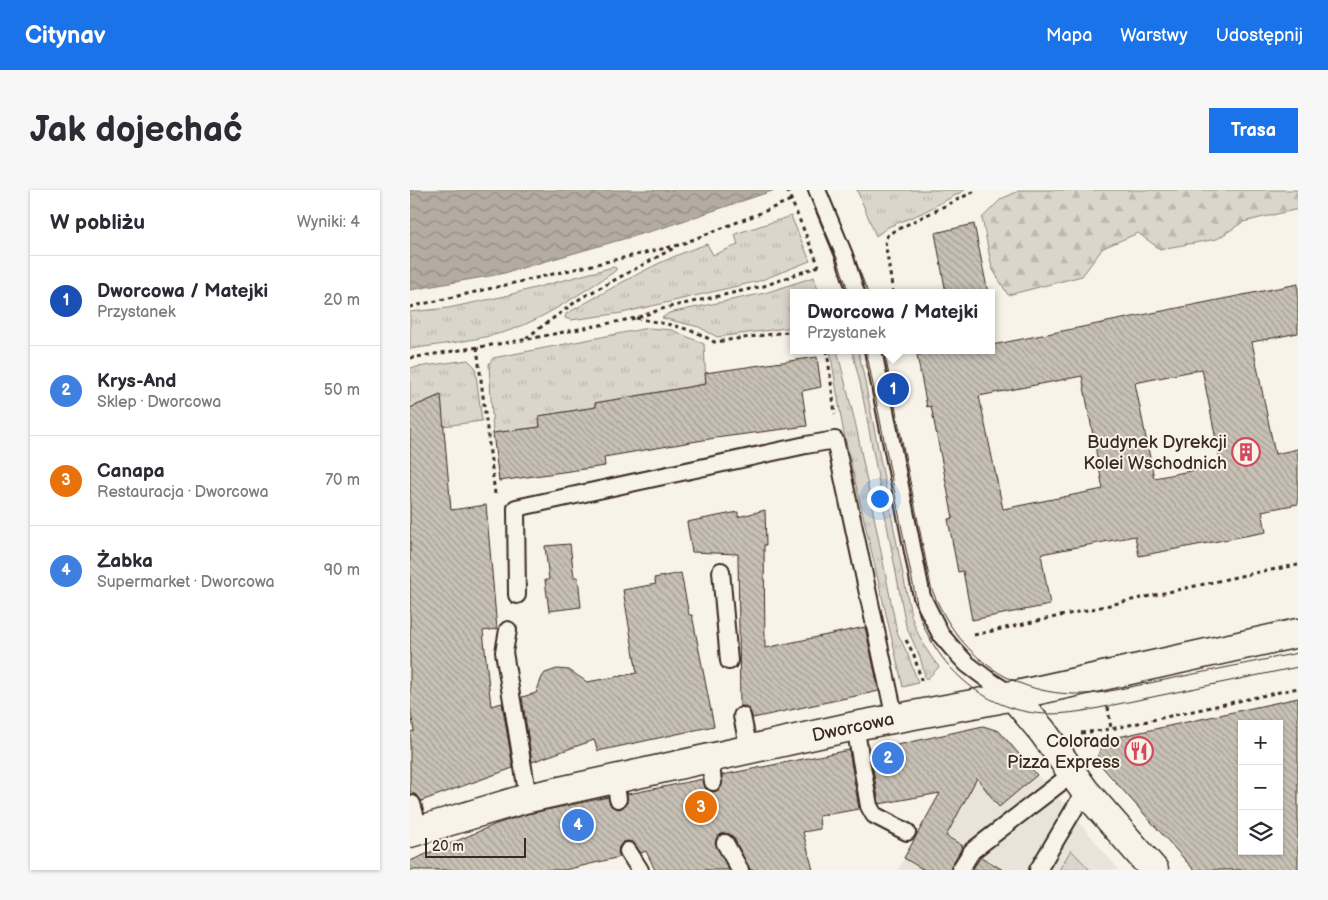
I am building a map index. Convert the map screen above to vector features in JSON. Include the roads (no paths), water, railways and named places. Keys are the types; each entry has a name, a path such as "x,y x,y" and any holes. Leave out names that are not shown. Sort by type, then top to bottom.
{"street":[{"name":"Dworcowa","path":"414,822 528,798 616,789 711,770 749,750 854,726 1012,695 1298,633"},
{"path":"1012,695 1043,732 1079,782 1154,870"}],"lane":[{"path":"817,190 844,255 855,289"},
{"path":"874,354 922,597 941,635 963,660 987,679 1012,695"},
{"path":"517,596 516,508 835,440 895,719"},
{"path":"721,571 728,661"},
{"path":"508,630 504,652 528,798"},
{"path":"742,716 749,750"},
{"path":"854,726 869,806 874,815 907,832"},
{"path":"960,870 972,851 1079,782"},
{"path":"1038,870 1079,782"},
{"path":"725,843 740,870"},
{"path":"628,851 640,870"}],"water":[{"path":"410,190 775,190 662,228 501,274 410,290"}],"tram line":[{"path":"808,190 837,258 848,289"},
{"path":"827,190 866,289"},
{"path":"867,354 919,614 939,653 952,670 968,684 1005,706 1026,712 1060,714 1094,709 1298,667"},
{"path":"885,354 931,587 943,614 959,637 977,657 998,672 1022,684 1048,691 1075,694 1105,692 1298,653"}],"place":[{"name":"Dworcowa / Matejki","path":"893,389"},
{"name":"Budynek Dyrekcji Kolei Wschodnich","path":"1246,452"},
{"name":"Colorado Pizza Express","path":"1139,751"},
{"name":"Krys-And","path":"888,758"},
{"name":"Canapa","path":"701,807"},
{"name":"Żabka","path":"578,825"}]}
